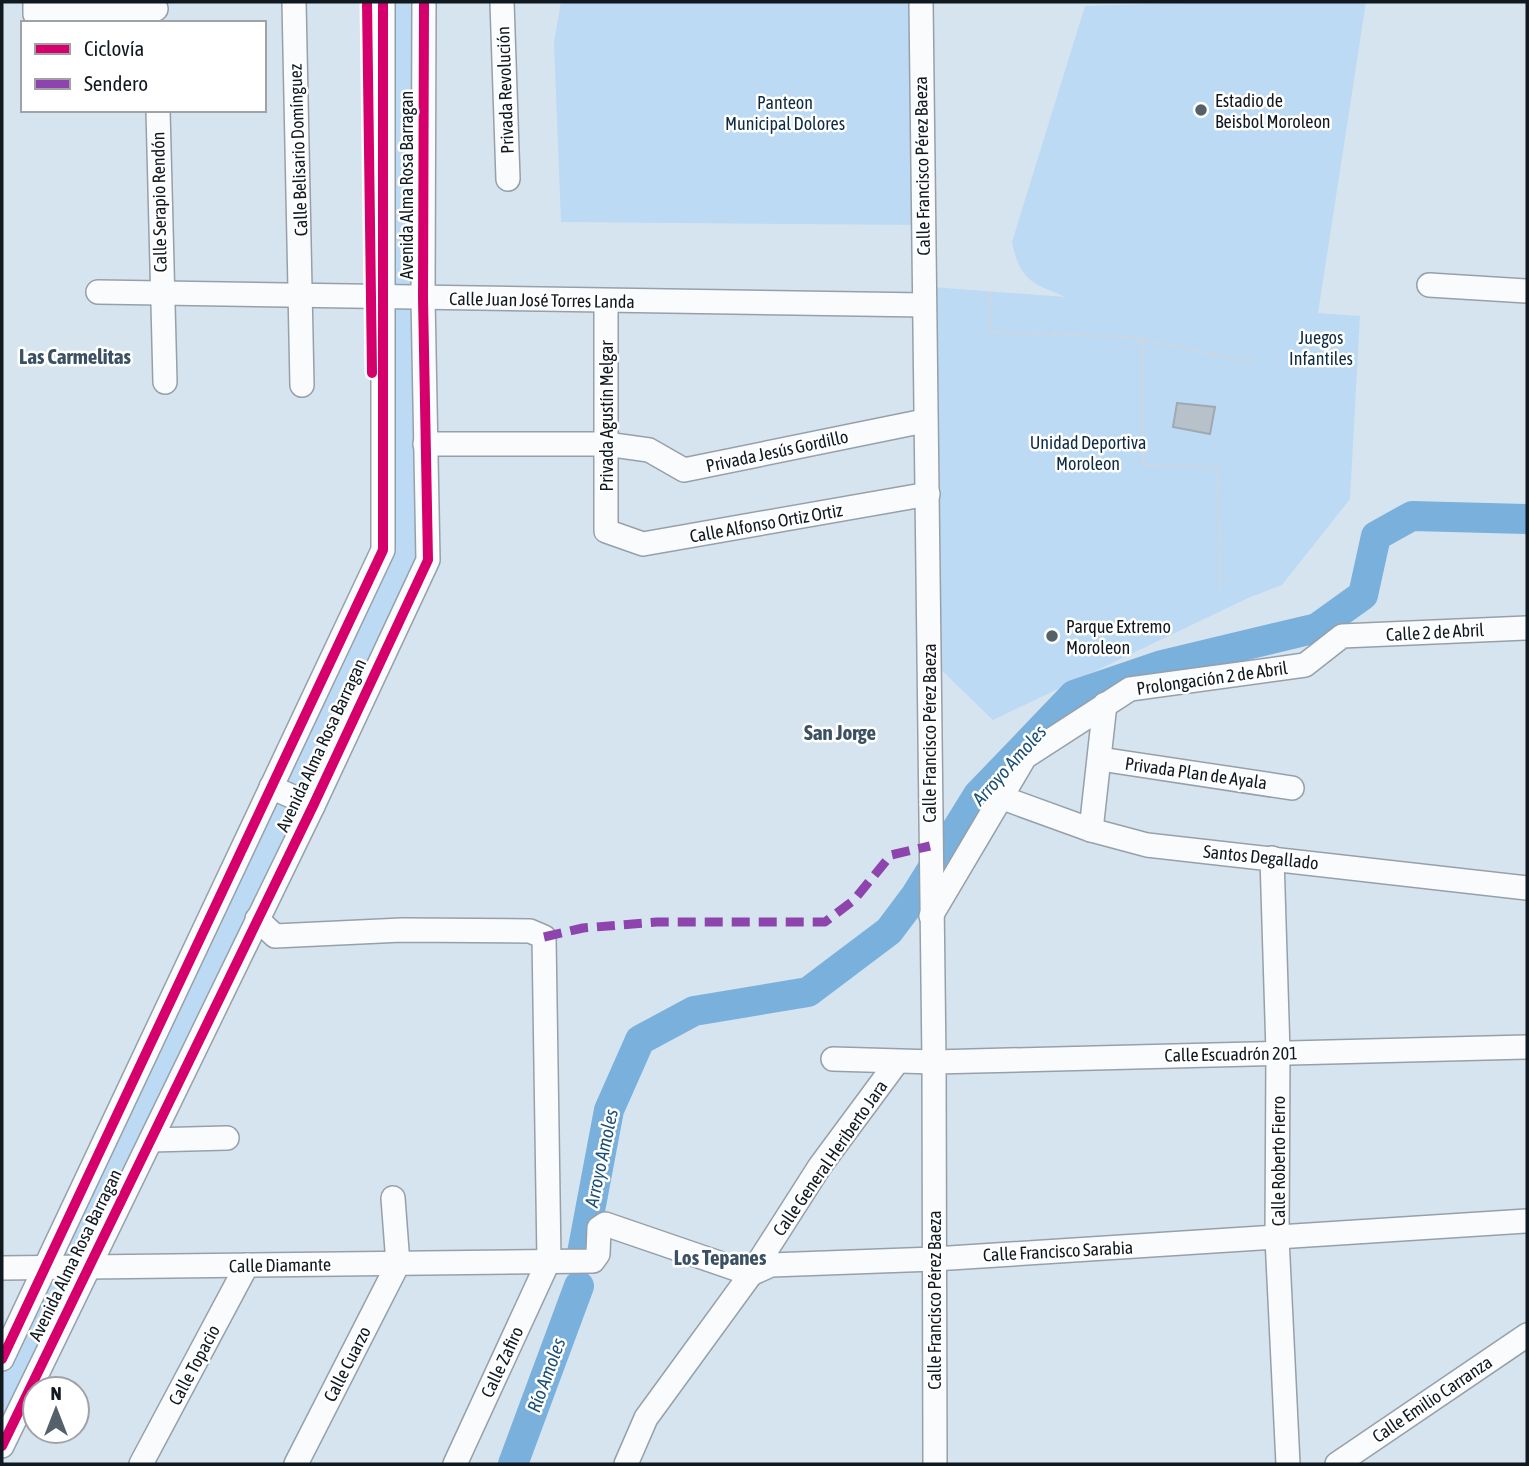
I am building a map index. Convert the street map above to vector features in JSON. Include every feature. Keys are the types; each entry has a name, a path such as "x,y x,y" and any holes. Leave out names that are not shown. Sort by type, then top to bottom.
{"street":[{"name":"Calle Belisario Domínguez","path":"294,2 302,385"},
{"name":"Avenida Alma Rosa Barragan","path":"2,1359 383,550 383,2"},
{"name":"Avenida Alma Rosa Barragan","path":"2,1446 313,806 428,560 423,298 424,2"},
{"name":"Privada Revolución","path":"502,2 508,178"},
{"path":"921,2 941,2"},
{"name":"Calle Francisco Pérez Baeza","path":"921,2 924,421 928,494 934,1062 935,1464"},
{"path":"35,8 156,11"},
{"name":"Calle Serapio Rendón","path":"158,112 165,382"},
{"path":"1429,285 1527,291"},
{"name":"Calle Juan José Torres Landa","path":"98,292 302,298 924,304"},
{"name":"Privada Agustín Melgar","path":"606,302 606,531"},
{"name":"Privada Jesús Gordillo","path":"425,444 606,444 649,450 684,470 924,421"},
{"name":"Calle Alfonso Ortiz Ortiz","path":"606,531 643,544 928,494"},
{"name":"Calle 2 de Abril","path":"1342,636 1527,628"},
{"name":"Prolongación 2 de Abril","path":"931,914 1025,757 1130,690 1305,665 1342,636"},
{"path":"1091,830 1105,704"},
{"name":"Privada Plan de Ayala","path":"1100,759 1292,788"},
{"path":"271,787 313,806"},
{"name":"Santos Degallado","path":"1000,797 1091,830 1146,845 1527,888"},
{"name":"Calle Roberto Fierro","path":"1272,858 1278,1052 1277,1238 1288,1464"},
{"path":"257,919 275,936 402,930 530,931 544,937 554,1260"},
{"name":"Calle Escuadrón 201","path":"833,1059 934,1062 1527,1047"},
{"name":"Calle General Heriberto Jara","path":"626,1464 646,1418 751,1274 820,1166 897,1062"},
{"path":"151,1140 227,1138"},
{"path":"393,1198 398,1264"},
{"name":"Calle Francisco Sarabia","path":"751,1274 771,1265 934,1259 1527,1221"},
{"name":"Calle Diamante","path":"2,1268 554,1260 593,1262 598,1254 599,1228 606,1224 751,1274"},
{"name":"Calle Zafiro","path":"455,1464 554,1260"},
{"name":"Calle Cuarzo","path":"296,1464 398,1264"},
{"name":"Calle Topacio","path":"141,1464 247,1265"},
{"name":"Calle Emilio Carranza","path":"1337,1464 1527,1335"}],"path":[{"path":"990,293 989,332 1142,340 1256,363"},
{"path":"1142,340 1143,465 1218,468 1220,587"}],"green space":[{"path":"383,2 424,2 426,559 43,1375 21,1375 21,1422 2,1462 2,1360 383,550"},
{"name":"Panteon Municipal Dolores","path":"561,2 921,2 923,225 561,222 554,42"},
{"path":"1366,2 1318,313 1360,316 1350,499 1282,585 1248,598 993,720 934,663 932,287 1066,297 1037,284 1024,273 1012,242 1085,6"}],"building":[{"path":"1177,403 1215,407 1210,434 1173,427"}],"waterway":[{"name":"Arroyo Amoles","path":"582,1253 609,1110 640,1040 694,1011 808,992 889,931 916,895 978,795 1074,695 1162,665 1317,628 1363,595 1376,536 1412,516 1527,519"},
{"name":"Río Amoles","path":"513,1464 579,1286"}],"marked path":[{"path":"544,937 583,928 657,922 825,922 854,900 891,855 930,846"}],"cycle path":[{"path":"367,2 372,373"},
{"path":"2,1359 383,550 383,2"},
{"path":"2,1446 313,806 428,560 423,298 424,2"}],"place":[{"name":"Estadio de Beisbol Moroleon","path":"1201,110"},
{"name":"Parque Extremo Moroleon","path":"1052,636"}],"district":[{"name":"Las Carmelitas","path":"75,356"},
{"name":"San Jorge","path":"840,732"},
{"name":"Los Tepanes","path":"720,1257"}],"park label":[{"name":"Juegos Infantiles","path":"1321,347"},
{"name":"Unidad Deportiva Moroleon","path":"1088,452"}]}
